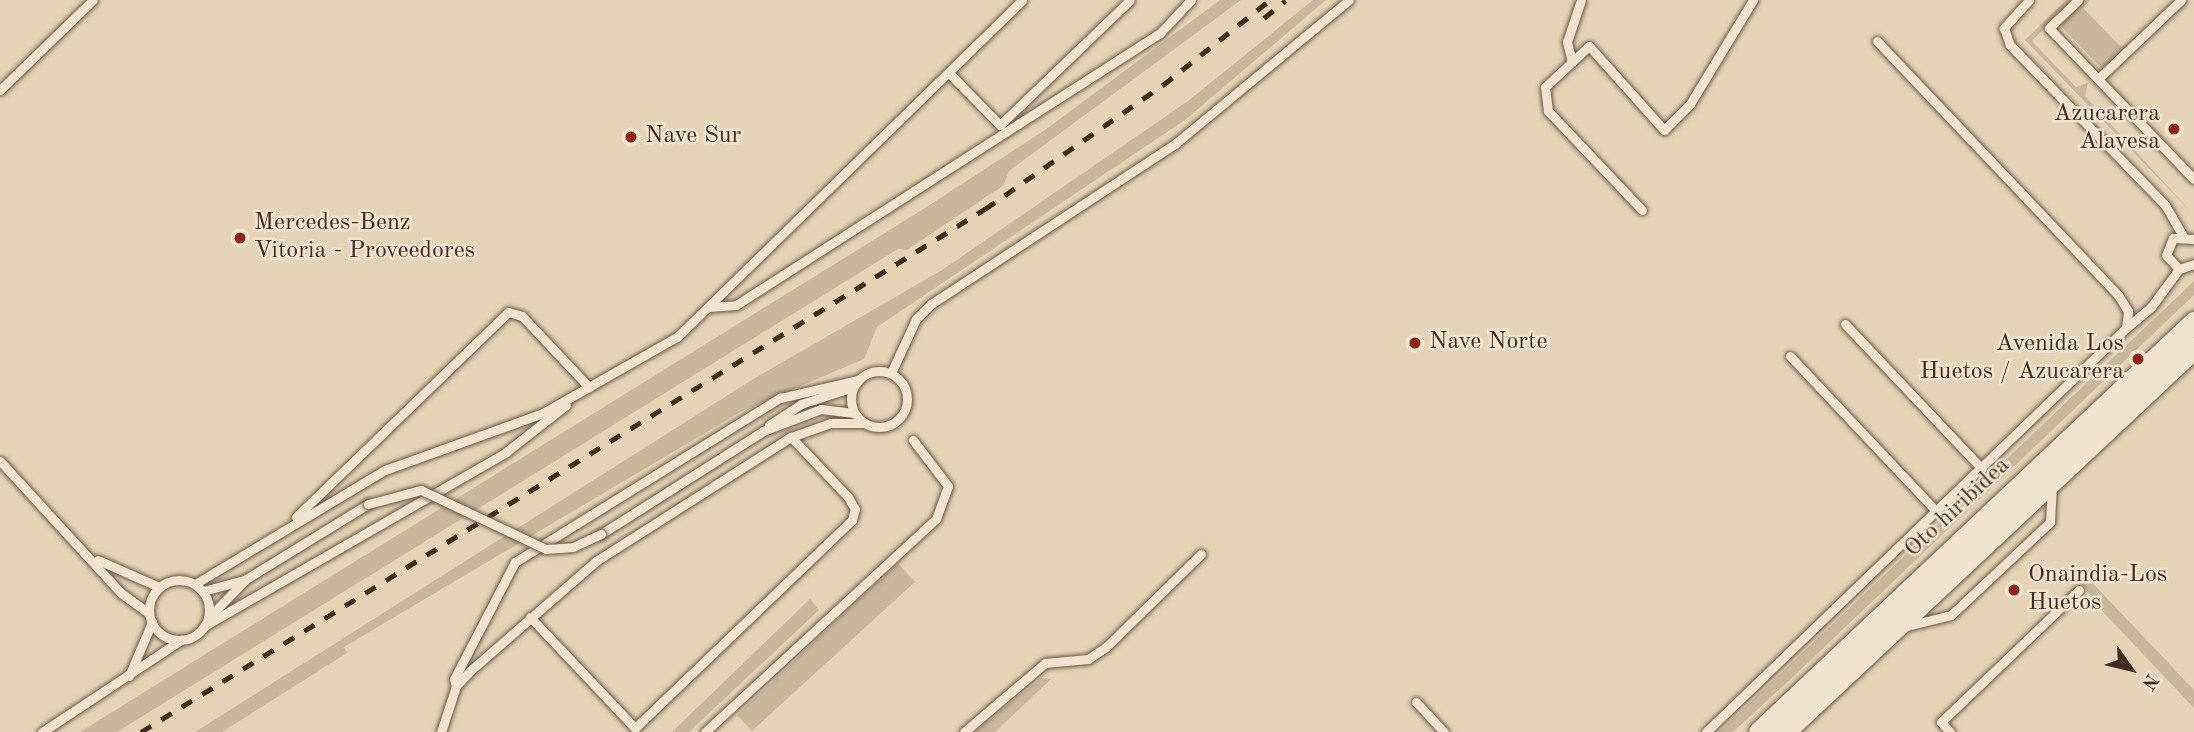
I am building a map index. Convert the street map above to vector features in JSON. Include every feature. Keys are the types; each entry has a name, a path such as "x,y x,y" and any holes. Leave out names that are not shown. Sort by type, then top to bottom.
{"street":[{"name":"Oto hiribidea","path":"1759,732 2194,322"},
{"name":"Oto hiribidea","path":"1784,732 2194,348"}],"lane":[{"path":"0,90 93,0"},
{"path":"199,587 289,525 385,470 543,413 677,337 1022,0"},
{"path":"949,73 1000,125 1130,0"},
{"path":"709,307 736,304 1160,33 1191,0"},
{"path":"891,373 916,319 931,304 1177,143 1349,0"},
{"path":"1572,62 1567,42 1581,0"},
{"path":"1642,210 1548,111 1545,87 1589,46 1664,130 1690,104 1753,0"},
{"path":"2029,0 2004,28 2010,45 2165,205 2182,234 2194,239"},
{"path":"2078,0 2049,28 2194,179"},
{"path":"2098,79 2181,0"},
{"path":"1877,41 2118,295 2128,311 2126,328"},
{"path":"2179,269 2166,255 2173,238 2182,234"},
{"path":"1706,732 2151,307 2179,269 2194,264"},
{"path":"289,525 508,312 522,316 589,387"},
{"path":"1845,324 1982,469"},
{"path":"1790,356 1937,512"},
{"path":"206,622 246,579 368,504 421,490 546,549 573,547 601,534 801,404 856,383 874,371 891,373 907,396 903,414 887,426 831,423 792,437 607,554 530,617 456,686 441,732"},
{"path":"854,413 856,383"},
{"path":"456,686 454,679 515,562 780,398 856,383"},
{"path":"42,732 129,678 206,622 506,452 589,387"},
{"path":"763,431 821,409 854,413 864,423"},
{"path":"530,617 635,728 852,520 855,509 848,497 792,437"},
{"path":"705,732 936,519 948,486 913,440"},
{"path":"0,461 96,559 121,593 151,617 164,635 181,640"},
{"path":"964,732 1045,663 1088,659 1106,647 1201,554"},
{"path":"96,559 159,587 177,580 199,587 246,579"},
{"path":"129,678 159,587"},
{"path":"199,587 206,622"},
{"path":"1950,732 1941,722 2079,590"},
{"path":"1416,702 1444,732"}],"shaded area":[{"path":"1220,0 1241,0 1009,171 1004,185 907,250 898,249 117,732 80,732 925,208 1045,130"},
{"path":"1313,0 1326,0 1185,120 877,327 864,359 742,411 344,647 347,653 222,732 195,732 755,378 942,270 1188,101"},
{"path":"2066,0 2073,0 2032,41 2076,87 2088,83 2085,96 2194,215 2025,40"},
{"path":"2084,0 2090,0 2083,8 2121,47 2134,42 2104,71 2059,24"},
{"path":"2194,281 2194,295 1795,675 1733,732 1719,732"},
{"path":"898,563 915,582 752,731 737,715"},
{"path":"2082,572 2194,690 2194,708 2104,613 2077,577"},
{"path":"810,599 819,610 689,732 672,732"},
{"path":"1041,678 1051,679 995,732 975,732"}],"railway":[{"path":"141,732 985,209 1163,85 1270,0"},
{"path":"1264,18 1286,0"}],"place":[{"name":"Azucarera Alavesa","path":"2174,129"},
{"name":"Nave Sur","path":"631,137"},
{"name":"Mercedes-Benz Vitoria - Proveedores","path":"240,238"},
{"name":"Nave Norte","path":"1415,343"},
{"name":"Avenida Los Huetos / Azucarera","path":"2138,359"},
{"name":"Onaindia-Los Huetos","path":"2014,590"}]}
